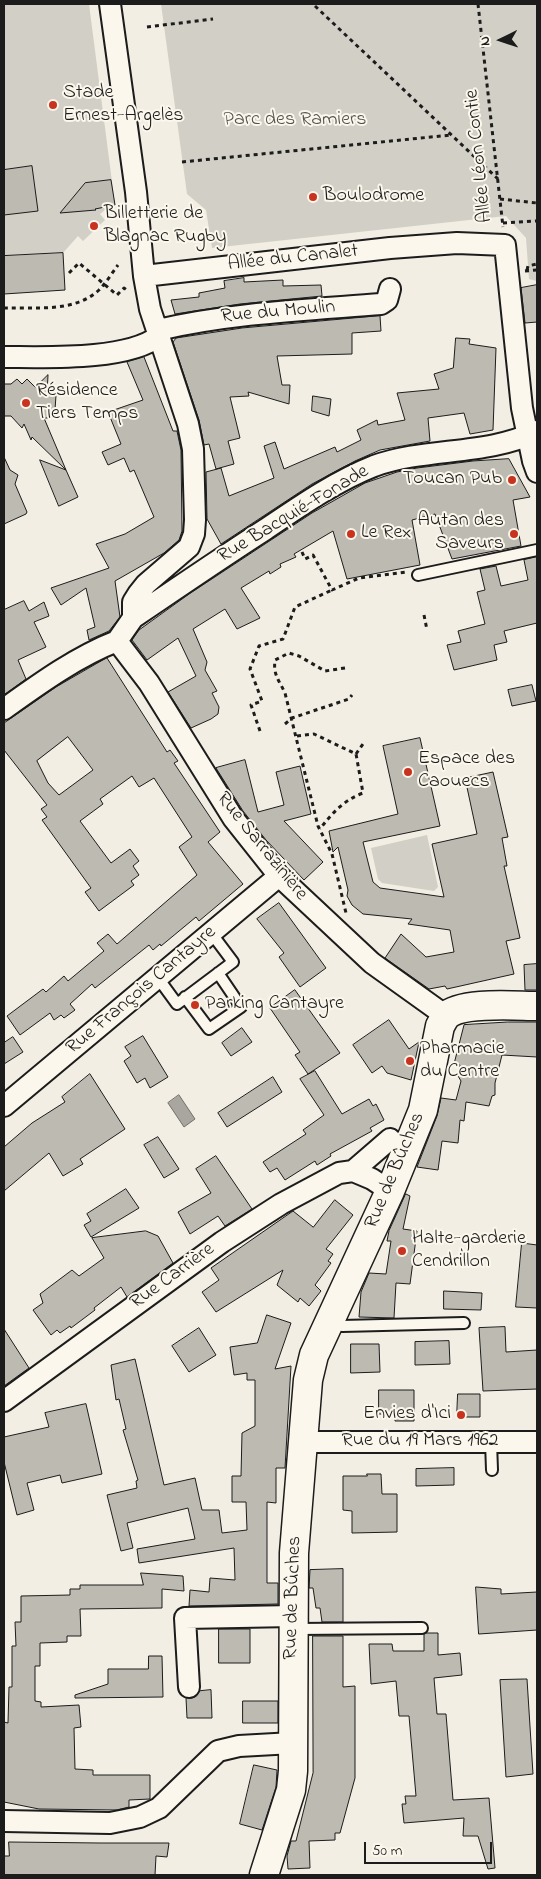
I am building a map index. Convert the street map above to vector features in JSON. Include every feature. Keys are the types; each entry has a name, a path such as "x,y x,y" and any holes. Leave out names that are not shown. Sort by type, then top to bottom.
{"main road":[{"path":"446,1016 459,1009 475,1006 537,1006"},
{"name":"Rue de Bûches","path":"264,1875 290,1790 293,1743 294,1553 308,1380 314,1355 328,1320 390,1191 423,1110 440,1026 446,1016"}],"street":[{"path":"4,709 99,648 117,642 133,618 132,602 142,589 189,547 194,534 193,448 183,403 150,309 144,276 136,192 110,4"},
{"name":"Allée du Canalet","path":"144,276 390,248 457,243 505,245"},
{"path":"505,245 537,472"},
{"name":"Rue du Moulin","path":"4,357 97,355 127,349 158,333 201,320 381,304 387,300 390,289"},
{"name":"Rue Bacquié-Fonade","path":"133,618 285,516 352,476 374,466 403,458 500,444 532,434"},
{"name":"Rue Sarrazinière","path":"117,642 149,683 233,818 279,876 372,963 446,1016"},
{"name":"Rue François Cantayre","path":"4,1106 212,934 279,876"},
{"name":"Rue Carrière","path":"4,1401 247,1225 339,1173 352,1171 390,1139"},
{"path":"352,1171 372,1179 390,1191"},
{"name":"Rue du 19 Mars 1962","path":"303,1442 537,1442"},
{"path":"189,1687 185,1618 293,1623"},
{"path":"4,1821 110,1823 140,1817 160,1808 218,1751 239,1746 293,1743"}],"lane":[{"path":"418,575 537,550"},
{"path":"158,978 177,1004 233,962 212,934"},
{"path":"185,997 209,1029 241,1006 218,973"},
{"path":"328,1320 342,1326 464,1323"},
{"path":"491,1442 492,1470"},
{"path":"293,1623 422,1628"}],"path":[{"name":"Allée Léon Contie","path":"478,4 505,245"},
{"path":"315,6 498,179"},
{"path":"147,27 214,19"},
{"path":"182,162 451,135"},
{"path":"500,199 537,203"},
{"path":"502,223 537,221"},
{"path":"69,273 79,263 117,295 124,288 134,295"},
{"path":"526,271 528,266 537,264"},
{"path":"4,308 70,305 89,298 104,284 118,265"},
{"path":"302,552 305,559 313,555 332,590"},
{"path":"260,731 251,705 262,701 250,669 259,646 283,639 295,607 359,578 413,571 418,575"},
{"path":"424,615 427,630"},
{"path":"336,931 346,915 332,854 320,829 285,693 276,678 275,660 289,653 300,656 325,671 345,668"},
{"path":"285,724 292,718 349,699 352,696"},
{"path":"297,736 314,734 356,754"},
{"path":"320,829 333,812 350,798 363,793 356,754 363,744"}],"green space":[{"name":"Stade Ernest-Argelès","path":"4,4 89,4 115,205 110,206 100,214 105,220 83,241 78,236 63,253 4,256"},
{"name":"Parc des Ramiers","path":"161,4 537,4 537,281 529,279 526,238 506,216 212,248 206,210 187,194"},
{"path":"427,835 438,887 434,891 382,883 378,879 371,848"}],"shaded area":[{"path":"179,1095 195,1119 184,1127 168,1103"}],"building":[{"path":"32,166 38,211 4,215 4,170"},
{"path":"111,180 115,205 96,210 60,213 85,183"},
{"path":"63,253 65,290 4,294 4,256"},
{"path":"244,278 244,282 283,280 283,286 321,285 322,296 240,304 175,314 171,300 199,297 199,293 225,288 224,281"},
{"path":"537,285 537,322 525,323 521,288"},
{"path":"380,316 381,331 352,333 352,354 277,356 282,385 290,385 289,404 248,392 249,396 230,397 240,438 228,441 234,464 216,469 209,444 204,445 199,420 173,342 176,338 242,328"},
{"path":"456,338 470,339 469,344 496,348 493,430 470,434 464,413 428,418 430,441 380,450 355,461 312,484 221,544 207,519 206,472 221,468 229,496 274,478 264,446 275,442 284,469 335,447 337,452 361,440 357,430 377,420 378,425 405,420 397,393 439,389 434,374 453,368"},
{"path":"144,357 173,431 177,431 181,450 182,531 179,540 164,553 115,581 120,617 109,631 89,640 87,630 95,627 86,588 61,605 51,588 109,568 96,544 125,534 154,517 134,470 130,472 124,458 108,465 102,452 121,444 108,412 143,400 127,362"},
{"name":"Résidence Tiers Temps","path":"48,375 47,395 56,395 55,410 52,410 52,418 44,418 66,470 32,437 31,440 24,424 22,428 11,416 4,416 4,384 11,384 17,379 22,384 27,379 35,387"},
{"path":"313,396 331,399 329,416 312,411"},
{"name":"Résidence Tiers Temps","path":"4,457 10,470 18,475 15,484 27,512 4,524"},
{"path":"509,459 530,497 513,500 521,546 452,559 435,514 412,520 420,565 347,579 333,531 294,554 296,557 280,564 281,567 270,574 269,571 241,588 260,618 237,629 225,609 193,629 207,662 205,670 217,691 212,693 219,707 218,714 211,719 191,728 168,692 196,676 178,638 147,660 132,640 139,630 189,594 312,513 365,483 397,472 417,468 473,461"},
{"path":"40,460 66,470 78,497 59,506"},
{"path":"537,557 537,623 504,631 507,642 494,645 497,660 454,670 447,645 461,642 458,631 485,624 477,592 485,590 480,569 496,566 501,586 528,580 524,560"},
{"path":"24,601 29,611 44,602 49,616 34,622 46,647 18,660 26,679 4,695 4,610"},
{"path":"107,658 167,752 170,750 178,761 174,763 220,832 208,842 243,884 199,921 196,917 161,946 160,944 153,950 149,945 95,988 92,984 70,1004 75,1010 64,1018 61,1015 54,1020 50,1013 20,1035 7,1016 43,989 46,992 64,976 68,981 104,951 97,943 108,934 117,944 197,875 179,847 192,837 154,778 139,787 132,776 100,799 103,804 80,821 111,863 130,849 139,861 133,866 139,875 131,881 134,885 99,911 85,892 91,888 42,820 47,817 41,809 47,805 4,750 4,723 56,687","holes":["68,737 93,770 59,795 48,783 37,761"]},
{"path":"532,685 536,701 512,706 508,690"},
{"path":"420,738 440,826 363,842 373,882 380,888 444,897 432,844 477,834 465,778 493,772 508,837 502,838 507,866 504,866 520,938 506,941 514,974 447,989 445,986 429,989 385,958 401,934 426,957 454,952 450,930 408,924 412,919 363,914 352,905 347,896 348,890 338,847 333,852 329,831 398,814 383,746"},
{"path":"245,760 258,812 284,805 276,772 300,766 311,814 284,821 323,862 304,880 266,840 243,811 216,768"},
{"path":"279,903 326,968 300,987 279,957 284,953 257,919"},
{"path":"537,964 537,990 525,990 524,965"},
{"path":"295,990 340,1053 308,1074 295,1055 300,1052 270,1008"},
{"path":"389,1020 409,1049 419,1042 411,1080 387,1073 382,1066 372,1073 353,1045"},
{"path":"537,1022 537,1057 502,1055 495,1083 495,1095 492,1096 489,1106 466,1102 464,1121 460,1120 458,1143 442,1141 438,1170 417,1167 437,1116 441,1098 456,1100 461,1081 458,1076 460,1065 454,1064 464,1025"},
{"path":"242,1028 252,1042 231,1056 222,1043"},
{"path":"143,1036 168,1077 150,1088 145,1078 137,1083 124,1061 131,1056 125,1047"},
{"path":"13,1037 23,1052 4,1064 4,1043"},
{"path":"315,1071 342,1114 369,1099 373,1106 376,1104 384,1120 370,1128 372,1131 330,1154 331,1156 317,1165 315,1161 285,1180 277,1168 270,1172 263,1162 306,1134 303,1130 324,1115 300,1079"},
{"path":"90,1074 125,1129 80,1159 83,1164 63,1176 49,1153 4,1191 4,1147 32,1123 65,1102 62,1097"},
{"path":"273,1077 282,1092 227,1127 218,1113"},
{"path":"158,1137 179,1169 164,1178 144,1145"},
{"path":"216,1156 252,1209 225,1226 218,1216 190,1234 178,1212 211,1193 196,1169"},
{"path":"126,1189 139,1208 91,1237 84,1225 91,1221 87,1214"},
{"path":"406,1194 410,1196 403,1229 417,1231 410,1284 396,1283 394,1318 359,1317 361,1292 369,1273 386,1274 391,1241 387,1241 389,1231"},
{"path":"335,1200 353,1215 326,1249 333,1254 328,1261 331,1263 315,1285 321,1291 309,1306 300,1298 298,1302 277,1285 283,1270 216,1312 202,1292 219,1280 211,1268 293,1211 313,1227"},
{"path":"146,1231 158,1236 173,1263 127,1297 121,1287 71,1328 70,1326 60,1333 57,1330 51,1335 33,1310 43,1303 40,1294 72,1270 79,1276 104,1258 92,1238"},
{"path":"522,1243 537,1245 537,1308 516,1307"},
{"path":"444,1291 482,1293 481,1310 444,1309"},
{"path":"267,1315 291,1323 275,1369 291,1366 285,1468 276,1468 276,1503 267,1502 267,1583 278,1583 278,1604 189,1606 190,1590 209,1592 210,1578 235,1580 234,1548 139,1563 137,1549 195,1539 188,1508 127,1523 133,1548 121,1551 107,1495 137,1488 136,1481 138,1480 123,1430 126,1429 119,1399 116,1400 111,1365 135,1359 164,1485 195,1478 202,1510 219,1510 222,1533 247,1530 246,1502 232,1502 232,1476 241,1476 242,1433 255,1426 255,1380 247,1380 247,1373 234,1375 230,1347 257,1343"},
{"path":"505,1327 506,1352 537,1350 537,1389 483,1391 479,1328"},
{"path":"199,1328 216,1355 189,1372 172,1346"},
{"path":"4,1329 29,1368 4,1386"},
{"path":"449,1341 450,1364 415,1365 415,1342"},
{"path":"351,1344 379,1344 380,1372 351,1373"},
{"path":"379,1390 414,1390 414,1421 395,1421 395,1414 379,1414"},
{"path":"458,1394 480,1394 480,1417 457,1417"},
{"path":"86,1404 102,1474 62,1483 60,1475 27,1483 34,1510 17,1515 4,1462 4,1437 49,1427 45,1413"},
{"path":"454,1468 454,1485 416,1486 416,1469"},
{"path":"367,1474 381,1474 382,1494 397,1494 397,1532 352,1533 352,1511 343,1510 343,1476 367,1476"},
{"path":"343,1569 343,1622 322,1622 320,1608 316,1608 313,1588 309,1588 310,1570"},
{"path":"141,1573 183,1576 184,1591 162,1589 162,1608 80,1609 81,1636 67,1636 67,1642 40,1643 40,1666 35,1666 35,1701 41,1702 41,1707 79,1705 81,1727 74,1728 75,1769 93,1770 93,1775 150,1775 150,1799 129,1800 129,1807 117,1810 39,1809 4,1802 4,1722 8,1723 9,1687 12,1687 12,1646 16,1646 15,1622 21,1622 21,1596 70,1595 70,1589 80,1589 80,1585 143,1585"},
{"path":"476,1587 501,1589 501,1594 537,1592 537,1630 479,1634"},
{"path":"219,1629 250,1629 250,1663 219,1663"},
{"path":"438,1633 438,1655 460,1653 462,1675 434,1678 437,1714 446,1714 453,1800 489,1798 495,1868 488,1869 478,1836 463,1836 464,1818 404,1823 402,1804 406,1804 405,1796 416,1796 409,1716 399,1716 396,1681 371,1684 369,1644 392,1644 393,1651 424,1651 424,1634"},
{"path":"313,1636 343,1636 343,1687 355,1686 355,1778 340,1833 335,1833 335,1840 309,1841 310,1868 288,1869 287,1856 291,1841 296,1841 313,1773"},
{"path":"149,1656 162,1656 163,1697 75,1698 75,1695 108,1684 108,1669 148,1669"},
{"path":"527,1679 533,1774 506,1777 500,1680"},
{"path":"211,1690 212,1718 187,1718 186,1698 195,1697 200,1691"},
{"path":"243,1701 278,1701 278,1723 243,1723"},
{"path":"254,1765 277,1770 276,1787 262,1830 240,1824"},
{"path":"9,1842 169,1843 167,1857 156,1856 155,1875 4,1875 4,1856 9,1856"}],"place":[{"name":"Stade Ernest-Argelès","path":"53,105"},
{"name":"Boulodrome","path":"313,197"},
{"name":"Billetterie de Blagnac Rugby","path":"94,226"},
{"name":"Résidence Tiers Temps","path":"26,403"},
{"name":"Toucan Pub","path":"512,480"},
{"name":"Le Rex","path":"351,534"},
{"name":"Autan des Saveurs","path":"514,534"},
{"name":"Espace des Caouecs","path":"408,772"},
{"name":"Parking Cantayre","path":"195,1005"},
{"name":"Pharmacie du Centre","path":"410,1061"},
{"name":"Halte-garderie Cendrillon","path":"402,1251"},
{"name":"Envies d'Ici","path":"461,1415"}]}
